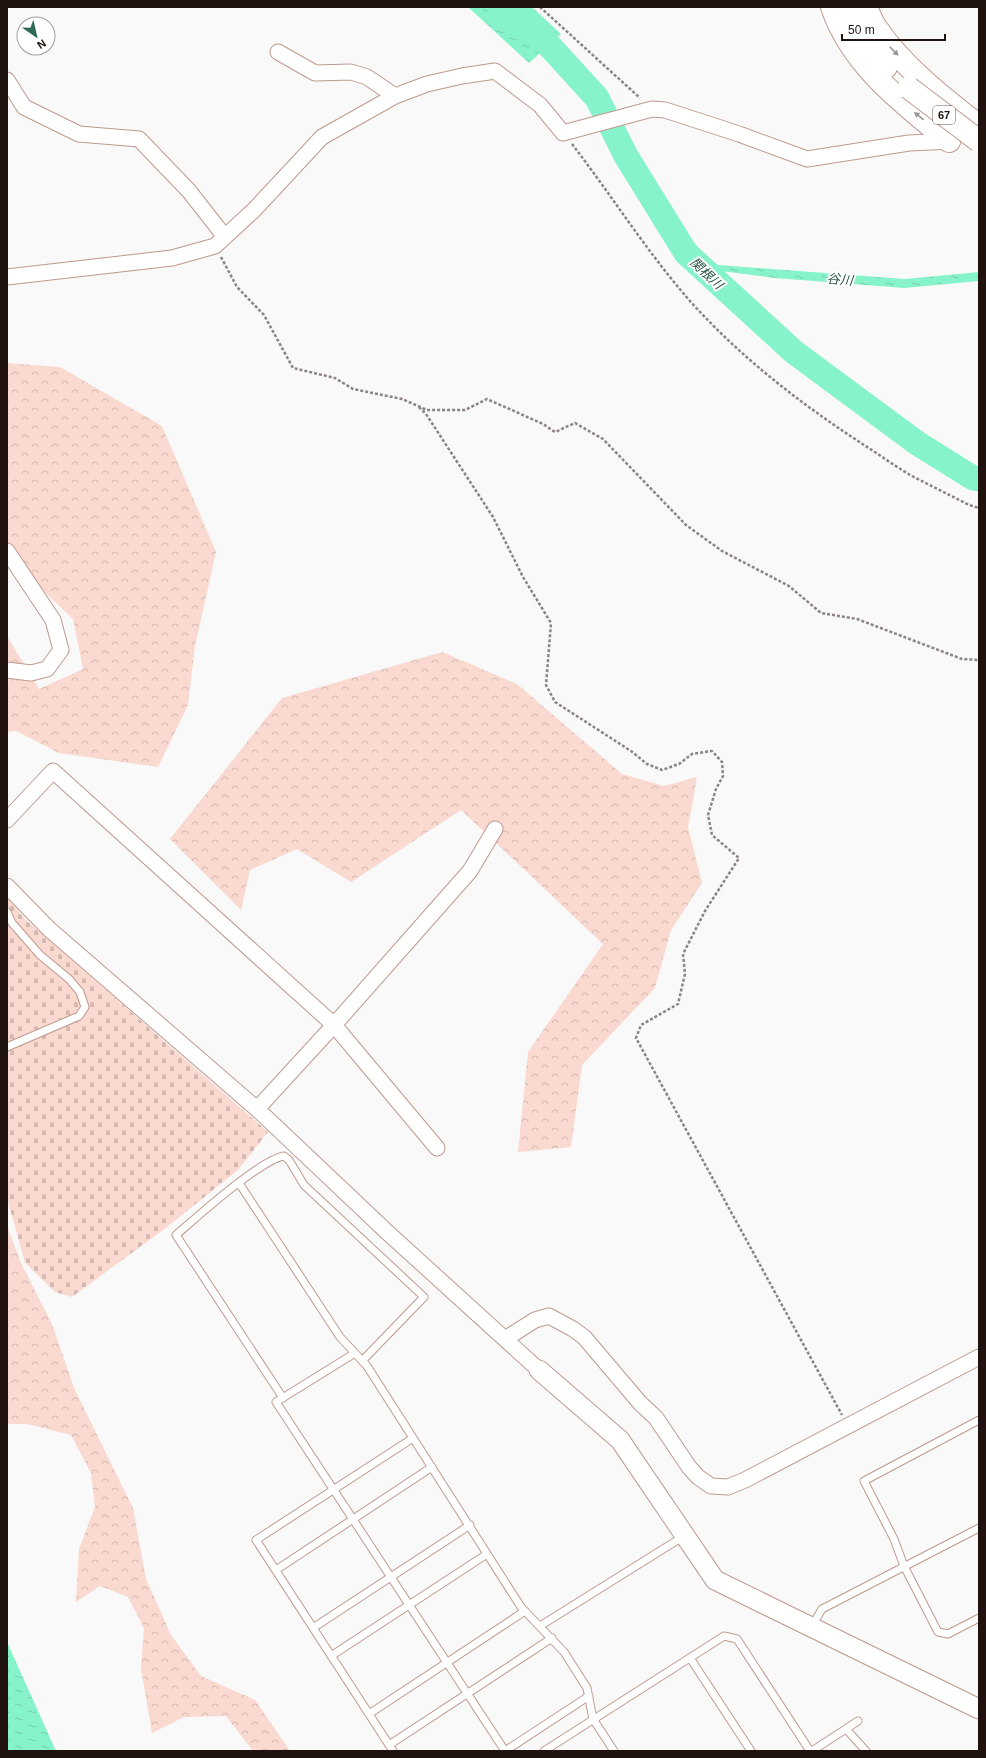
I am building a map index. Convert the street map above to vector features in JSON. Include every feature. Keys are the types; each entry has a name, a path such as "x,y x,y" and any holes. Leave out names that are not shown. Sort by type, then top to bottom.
{"main road":[{"path":"832,7 849,45 869,70 902,102 949,141"},
{"name":"67","path":"849,7 859,31 885,66 909,88 979,140"},
{"path":"866,7 876,28 889,46 931,86 979,126"}],"street":[{"path":"278,52 315,73 352,72 367,77 395,96"},
{"path":"7,278 172,258 220,242 255,209 322,137 395,96 428,84 462,76 495,71 540,105 565,132 649,110 665,110 807,158 909,143 979,140"},
{"path":"7,80 24,107 79,134 139,139 189,191 220,242"},
{"path":"7,551 53,620 61,650 47,669 31,673 7,670"},
{"path":"7,820 53,771 334,1025 437,1148"},
{"path":"257,1109 334,1025 470,871 495,829"},
{"path":"7,886 49,929 257,1109 387,1232 539,1370 620,1440 715,1580 810,1628 979,1709"},
{"path":"505,1339 535,1320 549,1316 573,1328 584,1337 640,1403 656,1418 689,1467 698,1477 710,1486 728,1487 745,1480 979,1357"}],"lane":[{"path":"7,912 12,923 40,955 69,980 80,992 85,1007 79,1016 7,1047"},
{"path":"283,1398 176,1235 239,1183 277,1157 284,1156 289,1160 304,1185 424,1296 362,1361"},
{"path":"239,1183 340,1337 362,1361 525,1611 564,1652 587,1688 593,1719 614,1751"},
{"path":"355,1353 276,1402 505,1751 589,1696"},
{"path":"979,1420 864,1481 894,1539 904,1566 938,1632 948,1634 979,1618"},
{"path":"413,1438 256,1540 391,1748 467,1693 552,1638"},
{"path":"276,1570 432,1467"},
{"path":"313,1628 470,1525"},
{"path":"810,1628 822,1610 979,1528"},
{"path":"540,1626 684,1536"},
{"path":"332,1656 488,1554"},
{"path":"369,1714 525,1611"},
{"path":"544,1751 724,1636 737,1639 811,1751 858,1721"},
{"path":"690,1658 751,1751"},
{"path":"846,1729 866,1751"}],"path":[{"path":"540,7 649,110"},
{"path":"565,132 640,238 690,301 729,340 790,394 839,428 911,475 969,505 979,508"},
{"path":"220,242 237,287 264,315 293,368 335,378 353,389 402,398 427,410 465,410 487,399 543,424 555,432 575,423 603,440 686,525 722,551 789,586 821,613 857,619 962,659 979,660"},
{"path":"419,407 426,414 493,517 523,577 551,623 546,685 555,702 631,751 647,764 662,770 679,764 692,754 712,751 722,762 723,776 716,789 708,815 712,835 739,858 705,911 683,954 685,974 678,1004 641,1025 636,1038 848,1426"}],"green space":[{"path":"7,363 60,367 162,426 216,552 195,646 188,705 158,767 59,753 16,731 7,732 7,636 39,689 83,669 73,619 7,556"},
{"path":"442,652 517,684 622,774 664,786 697,777 688,827 702,883 671,930 655,988 582,1065 571,1147 518,1152 528,1052 603,944 461,810 351,882 297,849 250,870 241,910 170,839 282,698"},
{"path":"7,898 26,920 268,1132 238,1170 167,1227 72,1297 55,1292 25,1263 7,1198"},
{"path":"7,1226 21,1263 52,1324 74,1388 133,1508 146,1579 171,1635 201,1676 255,1700 290,1751 253,1751 226,1716 184,1717 152,1733 141,1669 144,1628 128,1597 100,1586 76,1602 79,1549 95,1507 91,1473 71,1435 27,1424 7,1424"}],"water":[{"path":"468,7 532,7 561,34 529,63"},
{"name":"谷川","path":"705,264 905,279 979,272 979,281 904,288 775,278 697,268"},
{"path":"7,1642 56,1751 7,1751"}],"waterway":[{"name":"関根川","path":"500,7 535,30 597,98 626,156 686,253 794,352 917,443 973,478 979,479"}]}
